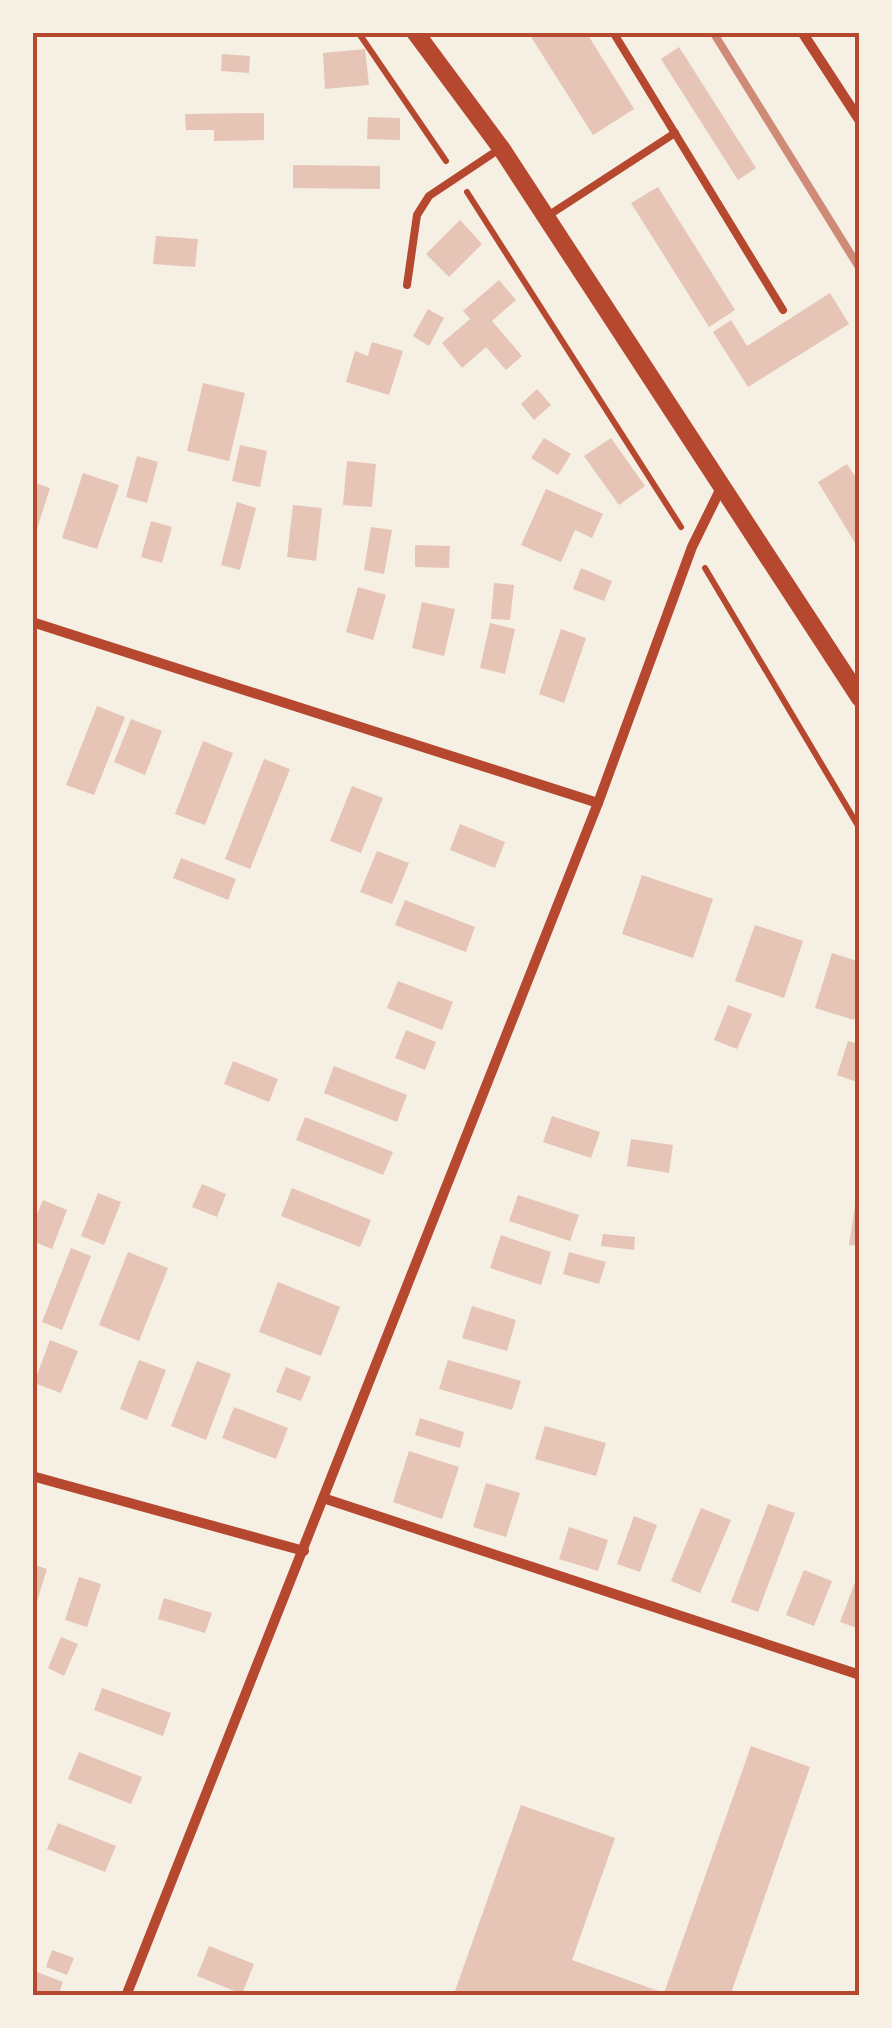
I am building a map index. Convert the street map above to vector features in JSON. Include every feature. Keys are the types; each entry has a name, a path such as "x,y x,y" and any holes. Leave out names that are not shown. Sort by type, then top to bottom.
{"street":[{"path":"415,32 501,148 860,698"},
{"path":"802,32 860,121"},
{"path":"126,1996 326,1499 598,803 692,546 722,486"},
{"path":"32,622 598,803"},
{"path":"32,1476 304,1551"},
{"path":"326,1499 860,1675"}],"lane":[{"path":"613,32 784,310"},
{"path":"546,217 676,134"},
{"path":"407,285 417,215 429,196 501,148"}],"path":[{"path":"358,32 458,178 692,546 860,829"}],"building":[{"path":"528,32 586,32 634,109 593,135"},
{"path":"679,47 756,168 738,180 661,59"},
{"path":"365,49 369,85 325,89 323,53"},
{"path":"222,54 250,56 249,73 221,71"},
{"path":"264,113 264,140 214,141 214,130 186,130 185,114"},
{"path":"368,117 400,118 400,140 367,139"},
{"path":"293,165 380,166 380,189 293,188"},
{"path":"658,187 735,310 709,327 631,203"},
{"path":"460,220 482,244 449,277 426,254"},
{"path":"156,236 198,239 195,267 153,264"},
{"path":"499,280 516,300 492,321 522,356 506,370 486,347 462,368 442,343 470,319 463,311"},
{"path":"830,293 849,324 748,387 713,332 731,320 747,346"},
{"path":"428,309 444,318 429,346 413,336"},
{"path":"372,342 403,351 389,395 346,382 355,351 368,356"},
{"path":"203,383 245,393 229,461 187,451"},
{"path":"537,389 551,405 534,420 521,404"},
{"path":"544,438 571,454 558,475 531,458"},
{"path":"611,438 645,486 619,505 584,456"},
{"path":"240,445 267,451 260,487 232,481"},
{"path":"137,456 158,462 147,503 126,497"},
{"path":"347,461 376,464 372,507 343,505"},
{"path":"847,464 860,484 860,551 818,482"},
{"path":"83,473 119,485 97,549 62,538"},
{"path":"32,482 50,488 36,532 32,531"},
{"path":"546,489 603,514 592,538 575,530 561,562 521,545"},
{"path":"237,502 256,508 240,570 221,565"},
{"path":"293,505 322,508 316,561 287,557"},
{"path":"151,521 172,527 162,563 141,557"},
{"path":"371,527 392,530 384,574 364,570"},
{"path":"415,545 450,546 449,568 415,567"},
{"path":"581,568 612,581 604,601 573,589"},
{"path":"494,583 514,585 510,620 491,619"},
{"path":"358,587 386,595 373,640 346,632"},
{"path":"422,602 455,609 444,656 412,648"},
{"path":"490,623 515,629 505,674 480,668"},
{"path":"561,629 586,638 564,703 539,694"},
{"path":"97,706 125,717 94,795 66,785"},
{"path":"131,719 162,731 145,775 114,762"},
{"path":"203,741 233,753 205,825 175,814"},
{"path":"264,759 290,769 250,869 225,859"},
{"path":"352,786 383,798 361,853 330,841"},
{"path":"460,824 505,842 495,868 450,850"},
{"path":"377,851 409,863 392,904 360,892"},
{"path":"181,858 236,879 228,900 173,878"},
{"path":"642,875 713,899 693,958 622,934"},
{"path":"405,900 475,927 466,952 395,925"},
{"path":"755,925 803,941 784,998 735,981"},
{"path":"832,953 860,962 860,1000 854,1020 815,1008"},
{"path":"398,981 453,1002 442,1030 387,1008"},
{"path":"728,1005 752,1014 737,1049 714,1040"},
{"path":"406,1030 436,1042 425,1070 395,1058"},
{"path":"848,1041 860,1044 860,1083 837,1075"},
{"path":"233,1061 278,1079 269,1102 224,1084"},
{"path":"334,1066 407,1095 397,1122 324,1093"},
{"path":"552,1116 600,1132 591,1158 543,1142"},
{"path":"305,1117 393,1152 383,1175 296,1140"},
{"path":"631,1139 673,1145 669,1173 627,1166"},
{"path":"202,1184 226,1194 217,1217 192,1207"},
{"path":"292,1188 371,1220 360,1247 281,1216"},
{"path":"98,1193 121,1202 104,1245 81,1236"},
{"path":"518,1195 579,1215 570,1241 509,1221"},
{"path":"43,1200 67,1210 52,1249 32,1241 32,1226"},
{"path":"855,1205 860,1205 860,1246 849,1245"},
{"path":"603,1234 635,1237 634,1250 601,1246"},
{"path":"501,1235 551,1252 541,1285 490,1268"},
{"path":"71,1248 91,1256 62,1330 42,1322"},
{"path":"128,1252 168,1268 139,1341 99,1325"},
{"path":"569,1252 606,1262 599,1284 563,1274"},
{"path":"278,1282 340,1307 321,1356 259,1332"},
{"path":"472,1306 516,1320 507,1351 462,1338"},
{"path":"50,1340 78,1351 61,1393 34,1383"},
{"path":"139,1360 166,1370 147,1420 120,1409"},
{"path":"448,1360 521,1381 512,1410 439,1389"},
{"path":"197,1361 231,1374 206,1440 171,1426"},
{"path":"286,1367 311,1377 301,1401 276,1392"},
{"path":"234,1407 288,1428 276,1459 222,1438"},
{"path":"420,1418 464,1432 460,1448 415,1435"},
{"path":"545,1426 606,1443 596,1476 535,1459"},
{"path":"409,1451 459,1467 442,1519 393,1502"},
{"path":"486,1483 520,1493 506,1537 473,1527"},
{"path":"768,1504 795,1513 758,1612 731,1602"},
{"path":"701,1508 731,1520 700,1593 671,1581"},
{"path":"634,1516 657,1525 640,1572 617,1564"},
{"path":"569,1527 608,1540 598,1571 559,1559"},
{"path":"32,1564 47,1569 33,1614 32,1614"},
{"path":"860,1569 860,1629 840,1622"},
{"path":"804,1570 832,1581 814,1626 786,1615"},
{"path":"79,1577 101,1584 87,1627 65,1620"},
{"path":"164,1598 212,1613 205,1633 158,1619"},
{"path":"61,1637 78,1644 64,1676 48,1668"},
{"path":"102,1688 171,1713 163,1736 94,1710"},
{"path":"751,1746 810,1767 730,1996 467,1996 455,1991 521,1805 615,1838 572,1960 664,1993"},
{"path":"79,1752 142,1777 131,1804 68,1779"},
{"path":"58,1823 116,1846 105,1872 47,1849"},
{"path":"209,1946 254,1964 242,1994 197,1976"},
{"path":"52,1950 74,1958 67,1975 46,1967"},
{"path":"32,1970 63,1982 58,1996 32,1996"}],"railway":[{"path":"713,32 860,269"}]}
